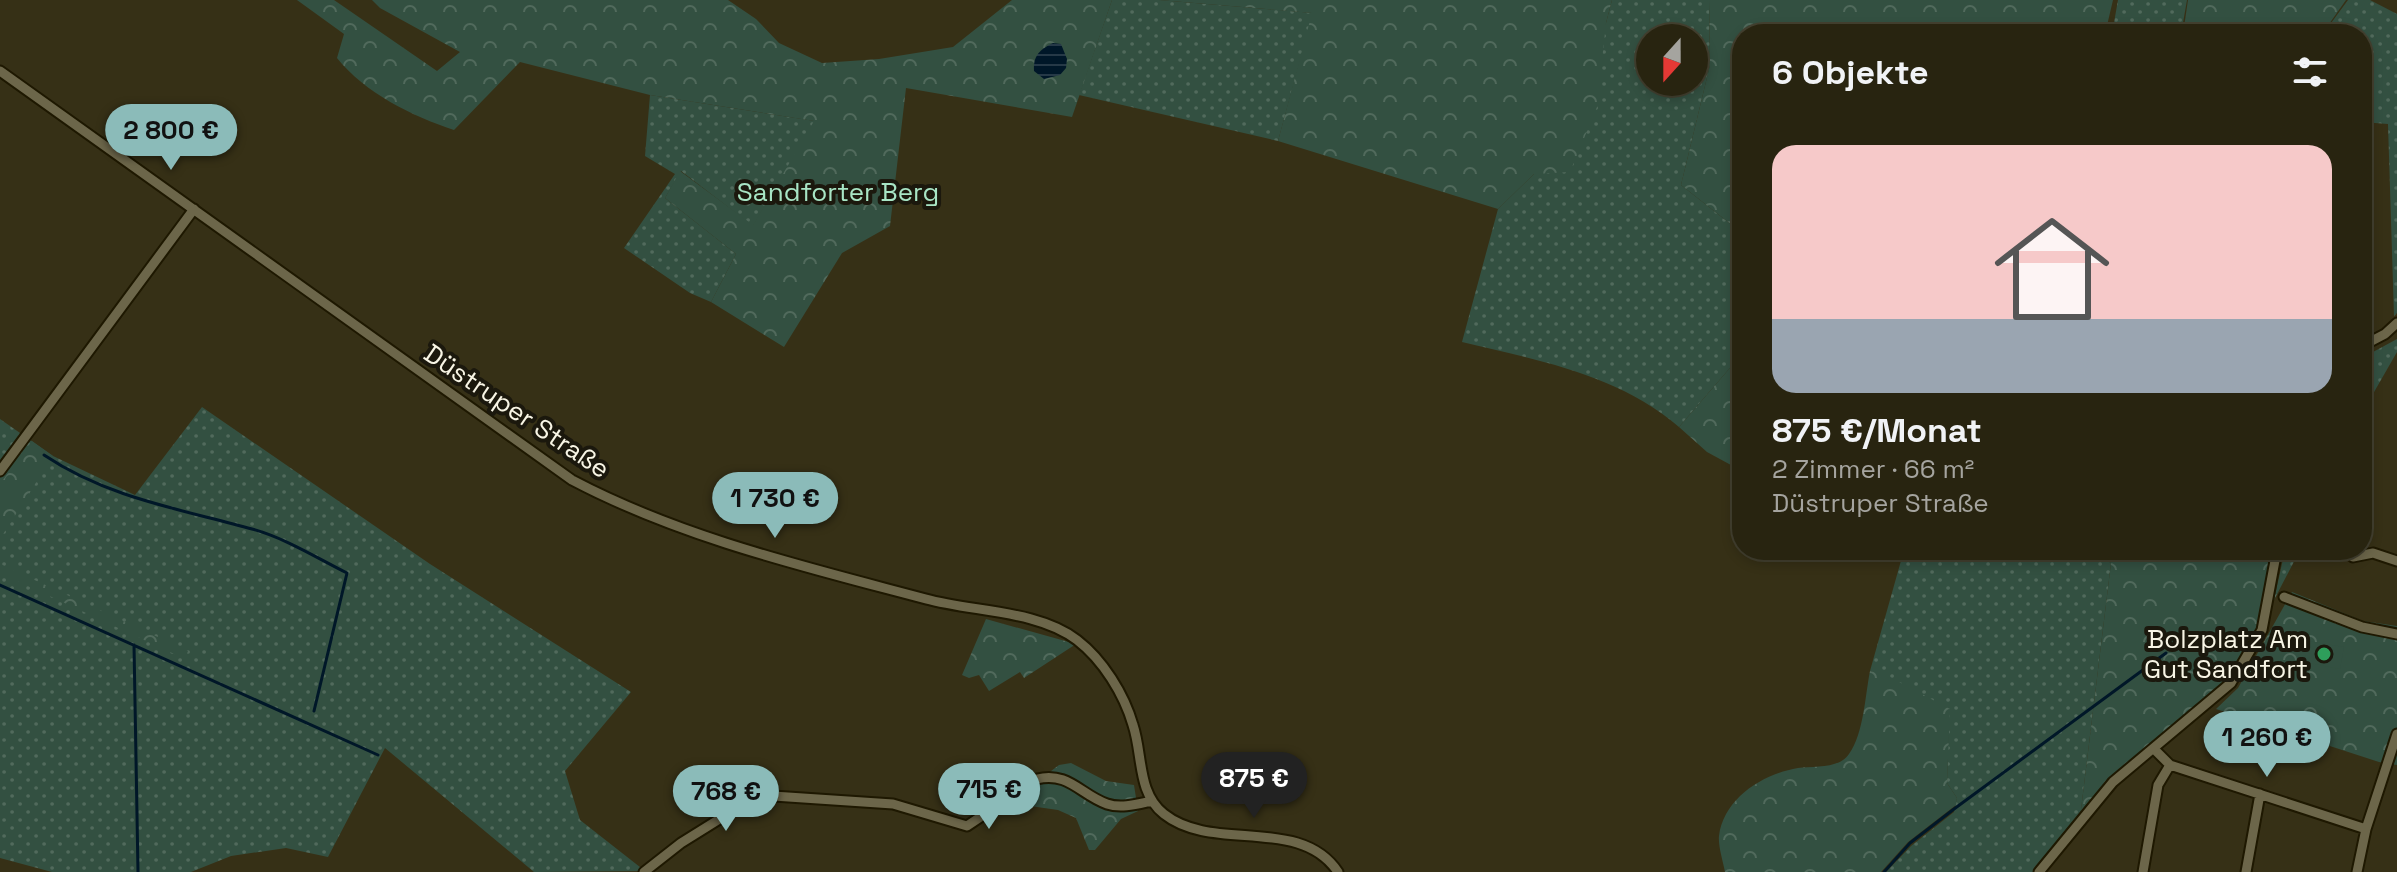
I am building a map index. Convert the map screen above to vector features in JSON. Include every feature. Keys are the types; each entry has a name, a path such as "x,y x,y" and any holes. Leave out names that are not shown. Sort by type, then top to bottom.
{"street":[{"name":"Düstruper Straße","path":"0,71 572,480 624,507 785,560 930,600 1060,629 1098,661 1119,691 1134,726 1144,783 1152,801"},
{"path":"0,471 194,209"},
{"path":"2372,341 2397,323"},
{"path":"2372,553 2397,561"},
{"path":"2039,872 2080,818 2113,782 2155,750 2231,683 2262,630 2275,560"},
{"path":"2284,597 2362,627 2397,634"},
{"path":"2357,872 2366,829 2397,734"},
{"path":"2155,750 2170,765 2366,829"},
{"path":"2143,872 2158,785 2170,765"},
{"path":"644,872 693,835 758,795 893,804 967,826 1037,779 1050,776 1065,779 1107,804 1123,806 1152,801 1165,815 1183,824 1301,845 1321,854 1338,872"},
{"path":"2246,872 2260,794"}],"green space":[{"name":"Sandforter Berg","path":"297,0 334,0 437,71 460,52 380,8 372,0 728,0 756,19 779,43 822,63 879,59 953,47 1012,0 1112,0 1072,117 906,88 890,226 842,253 784,347 711,302 736,254 665,198 680,171 753,225 814,121 650,95 520,62 454,130 406,110 361,82 337,58 344,34"},
{"path":"1112,0 1159,0 1313,13 1278,141 1079,95"},
{"path":"1159,0 1612,0 1606,23 1597,107 1570,172 1534,174 1498,209 1278,141 1312,13"},
{"path":"1612,0 1709,0 1708,73 1708,24 1636,24 1636,96 1703,96 1681,185 1732,225 1732,366 1679,427 1630,394 1576,371 1462,342 1498,209 1534,174 1606,23"},
{"path":"1709,0 2113,0 2107,24 1732,24 1732,225 1681,185 1703,96 1708,96"},
{"path":"2118,0 2187,0 2183,24 2114,24"},
{"path":"2188,0 2346,0 2329,24 2184,24"},
{"path":"2348,0 2370,0 2397,14 2397,313 2394,316 2388,124 2372,123 2372,24 2330,24"},
{"path":"650,95 815,121 753,226 681,171 665,198 736,254 711,302 690,293 624,248 675,174 645,156"},
{"path":"2397,339 2397,352 2372,396 2372,353"},
{"path":"1732,366 1732,466 1707,452 1679,427"},
{"path":"202,407 430,564 631,692 565,771 580,820 645,871 534,872 385,748 328,857 286,848 231,856 191,872 52,872 0,858 0,419 53,456 135,495"},
{"path":"32,441 53,456 0,539 0,484"},
{"path":"1901,560 2106,560 2111,563 2080,818 2040,872 1886,872 1911,846 1954,812 1957,798 1947,783 1949,709 1870,671"},
{"path":"2106,560 2275,560 2262,630 2231,683 2113,782 2080,818 2111,563"},
{"path":"2283,560 2295,560 2274,600"},
{"path":"0,564 188,651 185,659 0,573"},
{"path":"2292,592 2363,621 2397,626 2397,765 2379,762 2216,709 2238,688"},
{"path":"986,619 1076,644 1024,678 1020,672 989,691 979,675 969,678 962,675"},
{"name":"Bolzplatz Am Gut Sandfort","path":"2308,641 2344,647 2340,669 2305,662"},
{"path":"1870,671 1886,675 1950,709 1947,783 1957,798 1956,805 1908,842 1881,872 1725,872 1719,836 1729,810 1747,790 1772,776 1845,759 1858,736"},
{"path":"1071,763 1106,781 1134,785 1138,811 1121,819 1095,850 1089,850 1076,818 1058,810 1009,803 1059,765"}],"water":[{"path":"1053,43 1061,44 1067,59 1066,68 1060,75 1044,79 1034,71 1036,57"}],"waterway":[{"path":"44,455 93,482 171,508 252,529 301,549 347,573 314,711"},
{"path":"0,585 378,755"},
{"path":"134,645 138,872"},
{"path":"1884,872 1910,843 2166,653"}],"place":[{"name":"Bolzplatz Am Gut Sandfort","path":"2324,654"}]}
